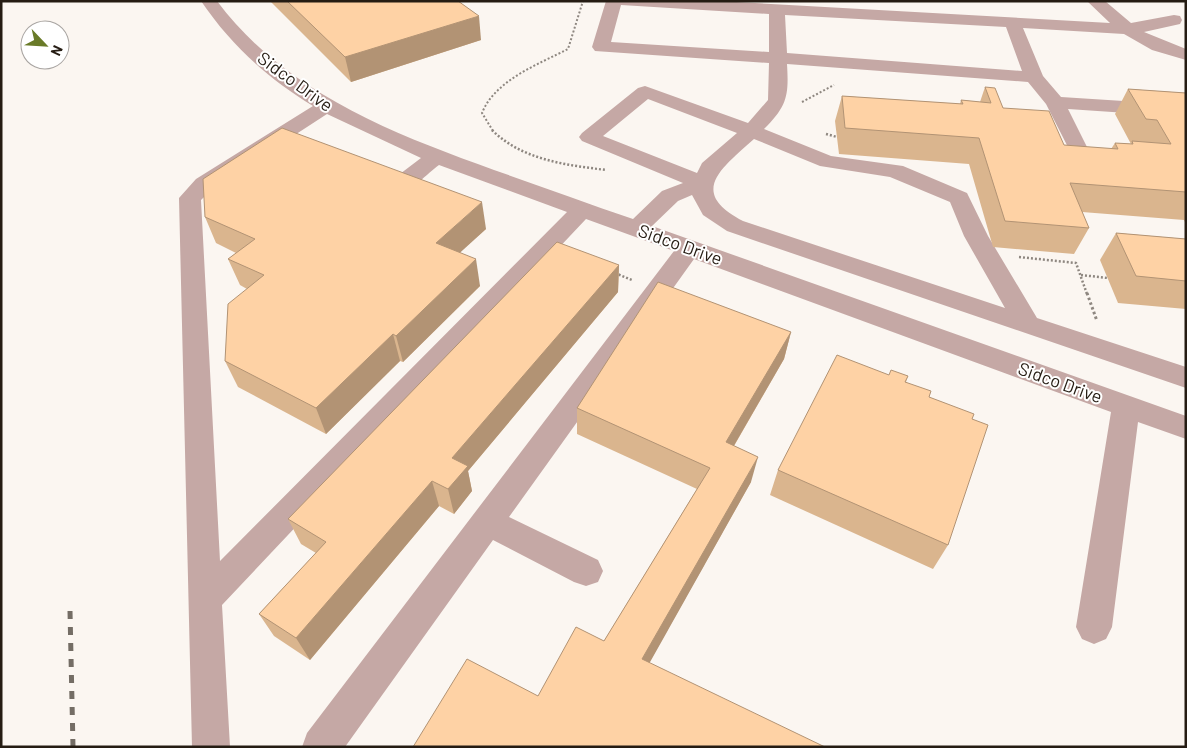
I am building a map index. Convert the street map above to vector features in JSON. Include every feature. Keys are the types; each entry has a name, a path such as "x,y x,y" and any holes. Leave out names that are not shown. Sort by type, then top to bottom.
{"street":[{"name":"Sidco Drive","path":"210,1 229,28 253,52 287,81 326,106 365,126 435,157 1186,428"},
{"path":"614,1 601,47 1034,77"},
{"path":"626,1 1125,29 1152,26 1174,20"},
{"path":"1095,1 1125,29 1151,43 1186,55"},
{"path":"777,10 778,101 772,112 710,168 702,183 703,199 713,213 735,226 1186,378"},
{"path":"1013,24 1034,77 1055,102 1079,151"},
{"path":"702,183 589,137 645,92 751,131 827,162 895,171 959,198 986,254 1028,325"},
{"path":"1055,102 1186,110"},
{"path":"211,747 190,198 204,184 326,106"},
{"path":"400,185 435,157"},
{"path":"636,229 670,196 702,183"},
{"path":"205,599 582,210"},
{"path":"321,747 689,248"},
{"path":"1094,626 1126,407"},
{"path":"487,521 586,571"}],"path":[{"path":"583,1 568,49 500,88 486,101 482,113 488,128 497,138 511,146 550,161 607,170"},
{"path":"801,102 836,84"},
{"path":"986,254 1076,263 1100,328"},
{"path":"610,271 658,290"},
{"path":"1081,275 1108,278"}],"building":[{"path":"287,1 458,1 479,16 345,57"},
{"path":"985,87 995,88 1003,108 1049,111 1064,145 1118,149 1115,143 1133,144 1132,141 1171,144 1157,120 1146,119 1128,89 1186,93 1186,192 1070,183 1089,228 1005,221 979,138 845,128 842,96 963,104 961,100 991,103"},
{"path":"282,128 482,202 436,243 476,259 396,336 393,334 316,408 225,361 228,304 264,275 228,259 255,239 205,217 203,179"},
{"path":"1116,233 1186,239 1186,281 1136,276"},
{"path":"557,242 619,265 452,458 468,466 448,489 432,481 296,638 259,614 326,542 288,519"},
{"path":"658,282 791,332 726,442 758,457 642,659 825,747 413,747 467,659 538,696 576,627 604,641 710,468 577,408"},
{"path":"837,355 889,375 891,370 908,376 905,382 931,391 929,397 974,414 972,419 988,425 948,545 778,470"}],"railway":[{"path":"70,611 73,747"}]}
